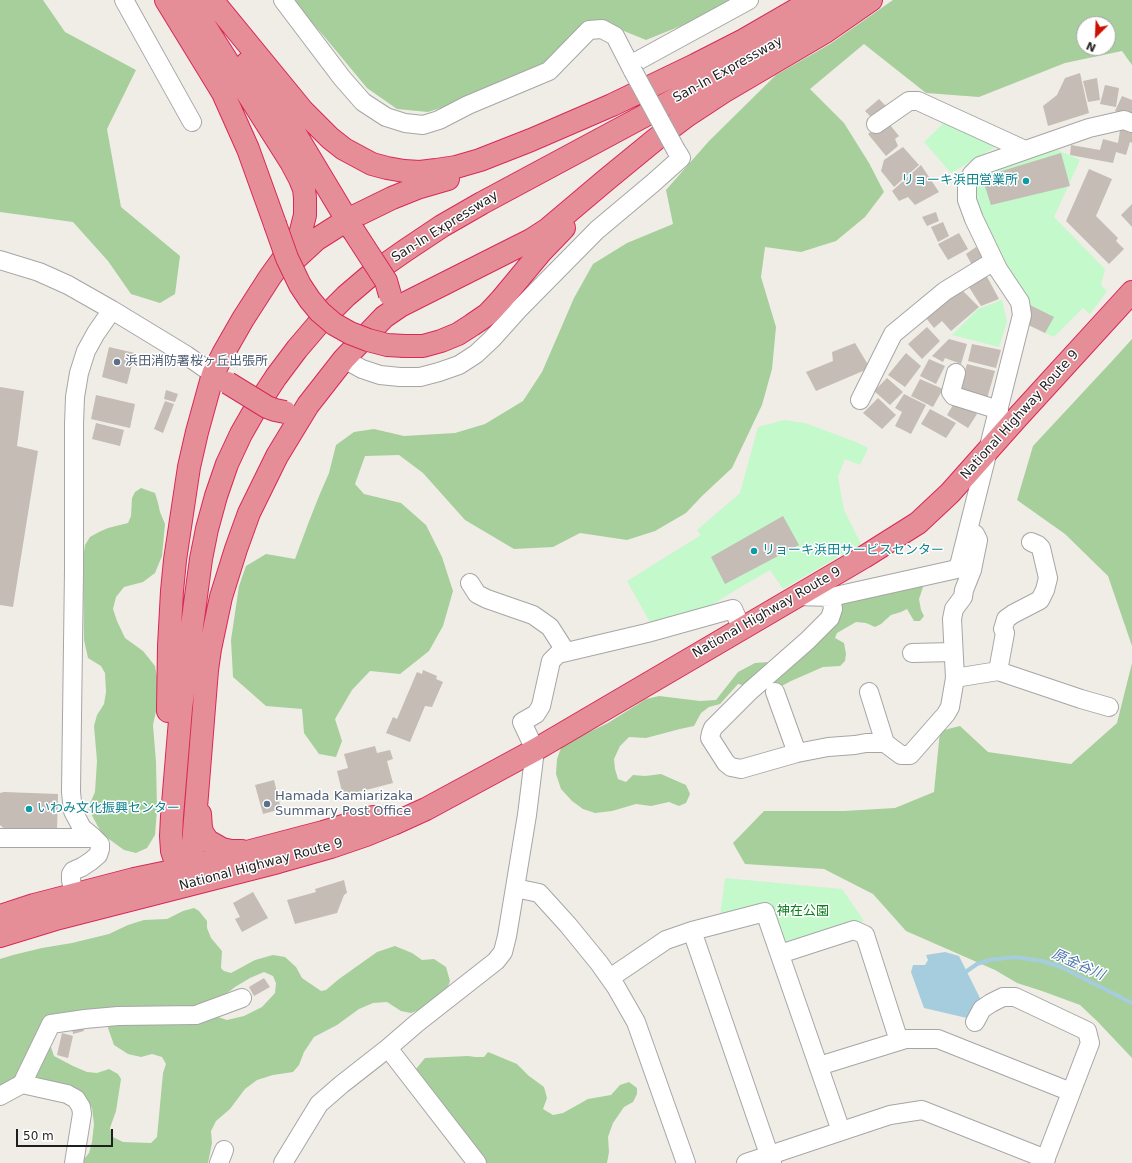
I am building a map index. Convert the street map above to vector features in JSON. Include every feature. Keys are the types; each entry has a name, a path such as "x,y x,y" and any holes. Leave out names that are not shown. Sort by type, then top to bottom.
{"highway":[{"path":"166,0 223,93 248,148 287,258 300,285 320,312 334,324 362,338 387,345 423,346 458,334 472,325 488,314 545,248 624,165"},
{"path":"134,878 147,872 160,861 168,848 172,826 168,713 172,591 188,467 197,432 220,379 223,354 270,277 296,241 300,234 305,215 306,198 300,179 280,145 187,0"},
{"path":"203,0 287,120 350,225 386,281 390,295 389,304 384,317"},
{"path":"212,0 317,126 344,149 372,164 388,168 420,172 474,162 524,143 612,105"},
{"path":"243,319 279,274 317,239 350,225 392,198 417,188 466,174 512,156 535,145 744,40 813,0"},
{"name":"San-In Expressway","path":"196,593 207,528 216,496 241,434 276,377 320,322 346,296 373,273 442,226 488,199 752,58 790,36 845,0"},
{"path":"182,877 195,819 210,649 221,597 236,549 249,513 277,456 308,405 344,359 384,317 400,306 537,236 560,220 624,165 688,115 723,92 825,32 872,0"},
{"name":"National Highway Route 9","path":"0,916 34,905 134,878 182,877 237,872 331,847 393,824 426,809 535,750 864,557 918,523 950,493 1132,292"},
{"path":"220,379 267,407 275,410 285,412 295,411 308,405"},
{"path":"182,877 175,860 171,844 181,708 196,593"},
{"path":"182,877 196,593"},
{"name":"National Highway Route 9","path":"0,936 182,877 254,850 323,832 388,812 437,794 510,763"},
{"path":"199,776 200,821 203,834 208,841 222,849 231,851 254,850"}],"street":[{"path":"124,0 192,122"},
{"path":"282,0 342,78 363,102 386,117 405,123 423,125 439,120 475,102 549,71 589,30 602,29 615,36 681,158 597,230 518,310 492,339 476,354 459,365 420,377 400,377 380,375 362,369 344,359"},
{"path":"632,68 750,0"},
{"path":"876,124 909,101 918,101 1025,150"},
{"path":"796,596 831,597 957,569 969,528 1022,315 1020,302 998,269 974,219 967,200 968,185 972,174 980,166 1089,128 1124,120 1132,123"},
{"path":"0,260 39,272 68,285 186,355 220,379"},
{"path":"860,400 893,334 945,291 994,261"},
{"path":"74,895 71,874 73,871 82,867 98,855 100,849 100,844 82,828 73,811 71,792 75,397 79,374 84,359 96,333 112,310"},
{"path":"956,373 951,392 954,396 998,410"},
{"path":"869,692 885,743 901,755 910,755 946,714 950,707 955,678 952,624 954,609 964,597 964,590 972,570 978,540 974,531 969,528"},
{"path":"998,672 1004,633 1003,628 1006,619 1040,600 1045,590 1048,578 1041,548 1031,542"},
{"path":"470,583 477,594 533,615 550,627 566,652"},
{"path":"831,597 833,609 830,618 750,691 713,728 710,738 726,763 731,767 741,769 828,747 866,743 885,743"},
{"path":"284,1163 319,1104 417,1023 496,961 503,952 527,815 535,750 522,722 536,714 541,706 551,660 558,654 647,632 723,604 733,609 742,629"},
{"path":"912,653 953,652"},
{"path":"955,678 998,672 1080,700 1109,707"},
{"path":"775,692 797,754"},
{"path":"0,838 94,838"},
{"path":"515,888 539,893 568,925 610,978 636,1022 686,1163"},
{"path":"610,978 666,940 692,931 765,912 841,1131"},
{"path":"780,954 854,930 865,935 899,1041"},
{"path":"692,931 771,1159"},
{"path":"746,1163 771,1159 841,1131 890,1115 922,1110 1045,1161 1090,1043 1087,1031 1015,997 1003,997 991,1003 982,1010 975,1022"},
{"path":"0,1096 22,1084 51,1024 118,1016 196,1015 242,998"},
{"path":"819,1066 906,1039 938,1039 1071,1092"},
{"path":"388,1048 477,1163"},
{"path":"22,1084 67,1094 76,1099 82,1114 74,1163"}],"green space":[{"path":"0,0 43,0 65,32 136,70 107,129 121,207 180,256 175,294 160,303 131,294 108,261 73,222 0,212"},
{"path":"291,0 731,0 693,21 646,40 624,31 606,21 553,58 533,69 469,99 428,112 397,109 367,88 323,35"},
{"path":"893,0 1132,0 1132,65 1122,51 1116,52 1116,16 1076,16 1076,56 1098,56 1065,63 979,97 926,93 864,44 810,89 844,123 869,163 884,192 865,217 836,241 801,252 765,247 761,277 776,327 772,369 762,405 732,468 686,513 655,531 627,540 580,533 553,547 514,549 465,520 423,473 399,455 365,456 355,484 364,494 401,503 426,525 442,557 453,591 443,626 429,651 400,674 370,671 352,690 335,719 342,741 336,757 319,754 304,733 302,709 266,706 233,677 231,640 239,586 246,566 266,554 295,559 329,473 336,445 354,432 374,429 404,436 455,433 485,424 523,401 542,372 574,298 593,264 627,243 673,224 666,190 709,141 776,75 830,44"},
{"path":"949,118 999,145 951,173 924,142"},
{"path":"1053,148 1080,160 1054,217 1105,269 1101,285 1107,291 1090,314 1083,308 1054,337 1020,321 969,204 978,168"},
{"path":"1002,300 1007,322 999,347 952,335 978,309"},
{"path":"1132,339 1132,646 1108,576 1065,534 1017,500 1033,446"},
{"path":"784,420 805,423 868,448 860,465 845,459 838,477 844,510 861,544 783,589 770,570 709,607 651,624 627,581 701,535 697,530 740,493 758,427"},
{"path":"141,488 155,493 165,524 162,556 155,573 143,582 124,587 116,597 113,609 125,638 143,651 155,666 160,693 153,725 156,762 157,810 155,835 147,848 136,853 124,850 102,834 88,808 95,792 97,761 94,726 97,715 104,704 106,692 105,673 101,666 88,658 84,640 83,559 85,545 90,537 108,528 128,523 131,516 132,498 135,492"},
{"path":"917,582 923,587 919,599 924,616 920,621 914,621 907,609 891,615 875,627 866,623 856,622 837,633 835,638 844,643 846,654 845,661 840,666 823,667 778,688 758,693 747,686 738,684 720,704 709,707 701,713 694,726 646,738 629,737 620,746 614,759 618,779 626,782 633,775 645,776 661,774 686,785 690,794 686,803 679,806 669,802 651,806 636,804 612,811 595,813 583,809 572,801 561,789 556,774 557,759 562,745 608,723 646,699 659,696 700,701 716,700 738,672 755,663 769,662 807,630 835,600"},
{"path":"1132,663 1132,1058 1080,1005 1017,983 995,970 906,931 873,894 824,869 745,864 733,843 764,811 844,811 895,808 934,792 940,731 960,726 988,752 1071,764 1117,723"},
{"name":"神在公園","path":"725,878 842,889 864,921 786,945 770,903 720,916"},
{"path":"194,908 199,911 207,921 207,928 211,938 222,951 221,968 224,971 231,973 255,960 273,955 285,957 296,967 302,978 321,991 326,990 377,952 395,946 412,953 422,960 434,959 446,967 450,981 447,990 426,1007 411,1013 401,1011 387,1002 373,1003 359,1009 337,1025 314,1037 304,1052 299,1065 293,1072 273,1075 257,1080 245,1089 230,1109 216,1121 211,1131 212,1143 208,1163 81,1163 89,1153 92,1142 94,1124 92,1108 85,1096 38,1078 34,1074 46,1046 51,1047 54,1056 87,1072 97,1073 109,1069 118,1074 121,1079 116,1111 110,1128 113,1137 123,1142 151,1143 157,1137 163,1073 166,1064 162,1057 152,1054 141,1057 128,1054 114,1045 108,1028 110,1021 215,1016 227,1020 244,1016 262,1007 275,993 276,983 273,976 264,972 235,987 212,1005 70,1015 24,1071 0,1089 0,959 42,948 72,943 109,934 128,925 144,920 167,919 183,911"},
{"path":"488,1052 517,1064 529,1076 544,1087 547,1098 543,1109 553,1115 563,1113 588,1099 611,1095 620,1085 629,1082 637,1088 637,1094 633,1102 624,1107 613,1123 608,1137 609,1152 607,1163 483,1163 422,1083 416,1069 425,1058 468,1056 484,1057"}],"water":[{"path":"945,952 959,956 982,1002 967,1018 924,1008 911,972 913,965 925,965 928,960 926,955"}],"building":[{"path":"1080,73 1089,113 1048,126 1043,106 1057,95 1065,78"},
{"path":"1097,78 1100,100 1088,102 1083,81"},
{"path":"1105,85 1119,88 1116,107 1100,104"},
{"path":"1122,96 1132,100 1132,118 1115,111"},
{"path":"879,99 890,110 875,121 865,111"},
{"path":"886,120 899,136 895,139 898,146 886,156 868,134"},
{"path":"1121,124 1132,129 1132,143 1130,142 1126,155 1116,152 1113,163 1070,155 1071,145 1100,150 1103,139 1118,143"},
{"path":"903,147 919,165 894,187 881,171 884,160"},
{"name":"リョーキ浜田営業所","path":"1061,153 1070,186 991,205 982,177"},
{"path":"921,165 939,192 915,205 908,197 899,201 892,191"},
{"path":"1089,169 1112,179 1096,216 1118,238 1116,241 1124,249 1109,264 1066,221"},
{"path":"1132,204 1132,227 1121,215"},
{"path":"936,212 939,221 927,226 922,217"},
{"path":"943,222 949,236 938,242 931,227"},
{"path":"959,233 968,249 948,260 938,244"},
{"path":"976,247 984,259 972,265 966,254"},
{"path":"985,273 999,299 981,306 967,284"},
{"path":"960,288 979,307 951,331 942,321 934,328 926,318"},
{"path":"1028,304 1054,317 1045,333 1020,321"},
{"path":"927,327 940,341 922,359 908,344"},
{"path":"949,339 967,344 961,364 945,358 943,362 932,356"},
{"path":"855,343 870,368 816,391 806,372 833,361 832,352"},
{"path":"972,344 1001,350 996,368 968,361"},
{"path":"109,347 135,353 127,384 102,377"},
{"path":"906,353 921,366 905,387 888,375"},
{"path":"929,359 945,366 936,384 920,376"},
{"path":"967,364 995,371 986,402 958,393"},
{"path":"887,378 903,392 890,405 874,391"},
{"path":"920,379 943,389 933,407 911,396"},
{"path":"0,387 24,391 17,446 38,451 13,607 0,605"},
{"path":"166,390 178,394 175,402 164,399"},
{"path":"904,394 926,405 911,434 895,426 902,412 895,408"},
{"path":"96,395 135,404 130,428 91,419"},
{"path":"878,398 896,415 882,429 863,413"},
{"path":"956,400 977,414 968,428 947,415"},
{"path":"165,401 174,404 163,433 154,429"},
{"path":"930,409 956,423 946,438 921,424"},
{"path":"96,423 124,430 120,446 92,439"},
{"name":"リョーキ浜田サービスセンター","path":"783,516 799,545 725,584 711,557"},
{"path":"423,670 437,676 436,679 443,682 432,707 425,706 410,742 386,733 393,717 397,719 417,672 422,674"},
{"path":"375,746 377,753 390,750 393,759 387,761 393,783 343,796 337,771 348,768 344,754"},
{"path":"274,780 281,809 263,814 255,785"},
{"name":"いわみ文化振興センター","path":"0,793 58,794 57,830 7,831 0,825"},
{"path":"344,880 347,893 344,895 337,913 295,924 287,900 316,892 315,889"},
{"path":"253,892 268,918 242,932 235,919 240,917 233,903"},
{"path":"264,978 270,987 254,996 249,987"},
{"path":"83,1026 84,1031 73,1034 72,1028"},
{"path":"62,1033 73,1036 68,1058 57,1055"}],"waterway":[{"name":"原金谷川","path":"967,971 977,964 989,960 1015,957 1042,961 1061,967 1132,1003"}],"place":[{"name":"リョーキ浜田営業所","path":"1026,181"},
{"name":"浜田消防署桜ヶ丘出張所","path":"117,362"},
{"name":"リョーキ浜田サービスセンター","path":"754,551"},
{"name":"Hamada Kamiarizaka Summary Post Office","path":"267,804"},
{"name":"いわみ文化振興センター","path":"29,809"}]}
